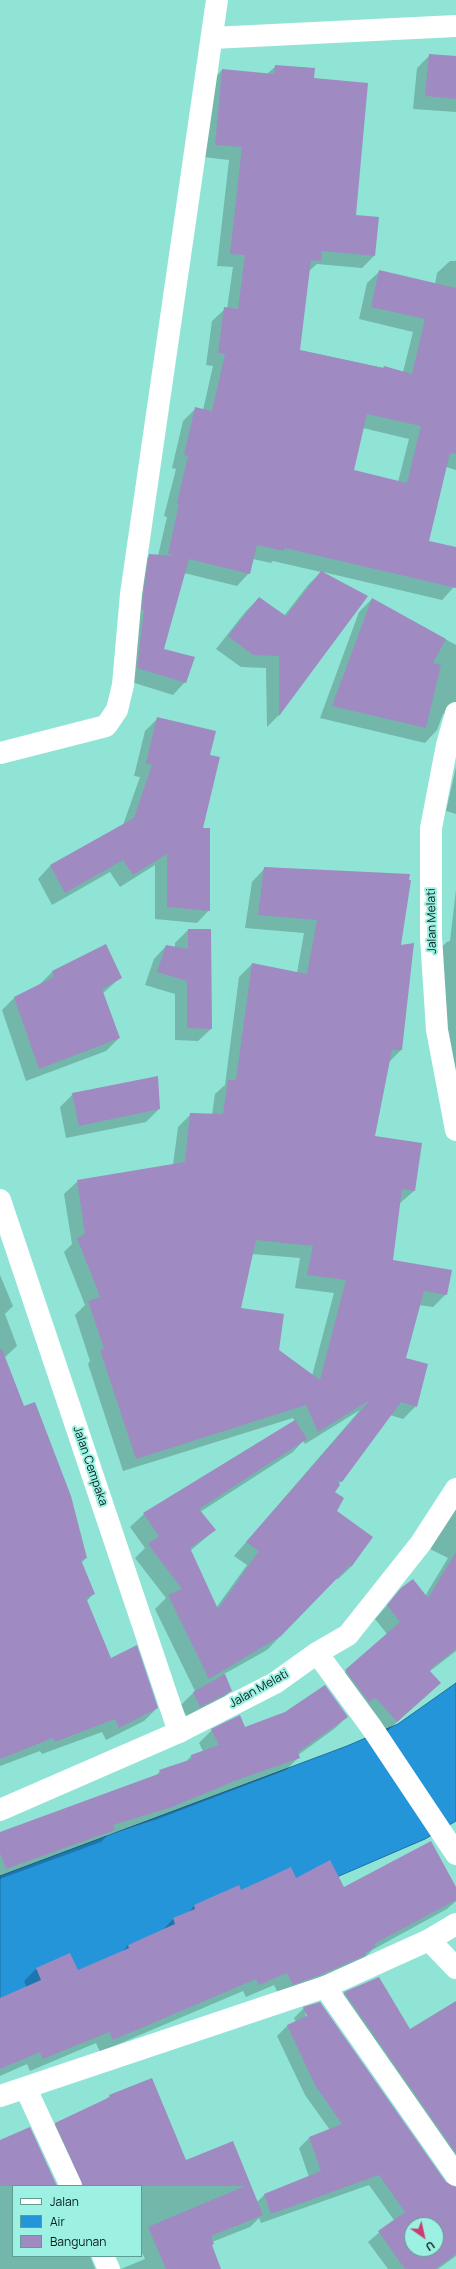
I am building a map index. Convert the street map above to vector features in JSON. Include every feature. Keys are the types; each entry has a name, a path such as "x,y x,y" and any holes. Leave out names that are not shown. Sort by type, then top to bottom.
{"street":[{"path":"0,753 106,726 118,710 123,685 131,594 217,0"},
{"path":"212,38 456,26"},
{"name":"Jalan Melati","path":"456,713 447,744 431,828 431,937 437,1030 456,1130"},
{"name":"Jalan Cempaka","path":"0,1200 179,1732"},
{"name":"Jalan Melati","path":"0,1810 179,1732 275,1683 317,1653 348,1635 421,1543 456,1489"},
{"path":"317,1653 372,1728 456,1854"},
{"path":"0,2096 26,2089 324,1987 430,1940 456,1924"},
{"path":"430,1940 456,1968"},
{"path":"324,1987 456,2175"},
{"path":"26,2089 71,2185"},
{"path":"103,2257 109,2269"}],"water":[{"path":"456,1683 456,1821 425,1839 0,2022 0,1876 347,1746 398,1724"}],"building":[{"path":"429,54 456,56 456,99 425,96"},
{"path":"275,65 315,68 314,78 368,83 356,215 379,217 375,256 322,251 321,261 311,260 300,350 383,368 384,366 412,374 425,319 371,307 379,270 456,288 456,454 450,453 429,541 456,547 456,588 285,548 284,551 257,545 250,574 189,559 164,649 195,657 186,683 137,668 144,610 142,609 143,595 149,554 174,556 168,554 179,504 177,503 188,456 184,455 195,407 212,411 225,354 218,353 224,307 238,309 245,255 230,254 242,147 215,145 222,69 274,74","holes":["367,414 421,426 407,483 354,470"]},
{"path":"321,571 368,596 279,716 279,656 253,655 228,636 259,597 286,616"},
{"path":"372,598 446,639 433,663 441,665 426,728 332,706"},
{"path":"157,717 216,731 210,755 220,757 203,828 210,828 210,911 167,907 167,854 133,875 123,860 65,893 50,865 134,818 152,765 146,763"},
{"path":"264,867 410,874 409,880 411,880 401,945 414,943 402,1050 392,1050 375,1136 422,1143 415,1191 402,1189 393,1260 452,1270 447,1295 424,1291 406,1358 428,1364 417,1407 401,1402 342,1482 336,1480 340,1485 335,1492 344,1498 337,1511 373,1537 352,1566 349,1566 281,1636 209,1679 168,1595 182,1589 148,1544 159,1536 143,1513 295,1420 307,1439 199,1509 216,1530 190,1548 218,1609 259,1551 246,1542 370,1400 318,1432 306,1405 136,1459 100,1350 104,1349 88,1301 100,1297 77,1238 85,1234 77,1180 185,1162 190,1113 223,1114 228,1080 236,1080 252,963 307,974 317,920 258,915","holes":["256,1240 313,1246 307,1275 346,1280 320,1380 279,1350 284,1314 241,1308"]},
{"path":"188,929 211,929 212,1029 187,1028 187,981 157,972 166,945 188,949"},
{"path":"106,944 122,978 102,989 120,1038 39,1069 14,997 54,977 52,971"},
{"path":"158,1076 160,1109 79,1126 72,1093"},
{"path":"0,1349 2,1349 24,1406 35,1402 71,1496 87,1558 81,1560 95,1594 86,1598 111,1658 137,1645 158,1708 119,1728 115,1719 55,1742 53,1738 0,1759"},
{"path":"456,1552 456,1649 429,1670 441,1683 397,1722 376,1698 369,1702 345,1670 400,1622 387,1605 401,1588 413,1579 428,1598"},
{"path":"225,1674 232,1691 200,1707 193,1692"},
{"path":"325,1685 348,1717 298,1752 300,1758 237,1780 172,1807 113,1825 115,1830 6,1869 0,1853 0,1832 161,1773 159,1770 192,1759 191,1755 219,1745 211,1729 240,1715 245,1727 285,1712"},
{"path":"431,1841 456,1887 456,1900 374,1944 376,1947 365,1953 366,1955 293,1985 287,1973 259,1985 256,1979 113,2040 109,2032 43,2059 40,2052 0,2069 0,1998 41,1980 36,1968 70,1953 78,1970 129,1948 128,1945 175,1924 173,1918 195,1909 194,1905 239,1885 241,1890 291,1867 296,1878 330,1860 344,1887"},
{"path":"379,1977 410,2029 456,2001 456,2153 344,1992"},
{"path":"320,2002 446,2182 456,2187 456,2254 435,2269 405,2269 378,2231 405,2212 379,2175 271,2214 264,2194 321,2171 309,2137 342,2124 315,2085 287,2025 307,2016 303,2007"},
{"path":"152,2078 186,2160 233,2141 263,2215 211,2236 214,2244 212,2245 221,2269 166,2269 148,2227 245,2186 83,2185 55,2123 110,2097 109,2095"},
{"path":"30,2127 57,2185 0,2186 0,2140"}]}
